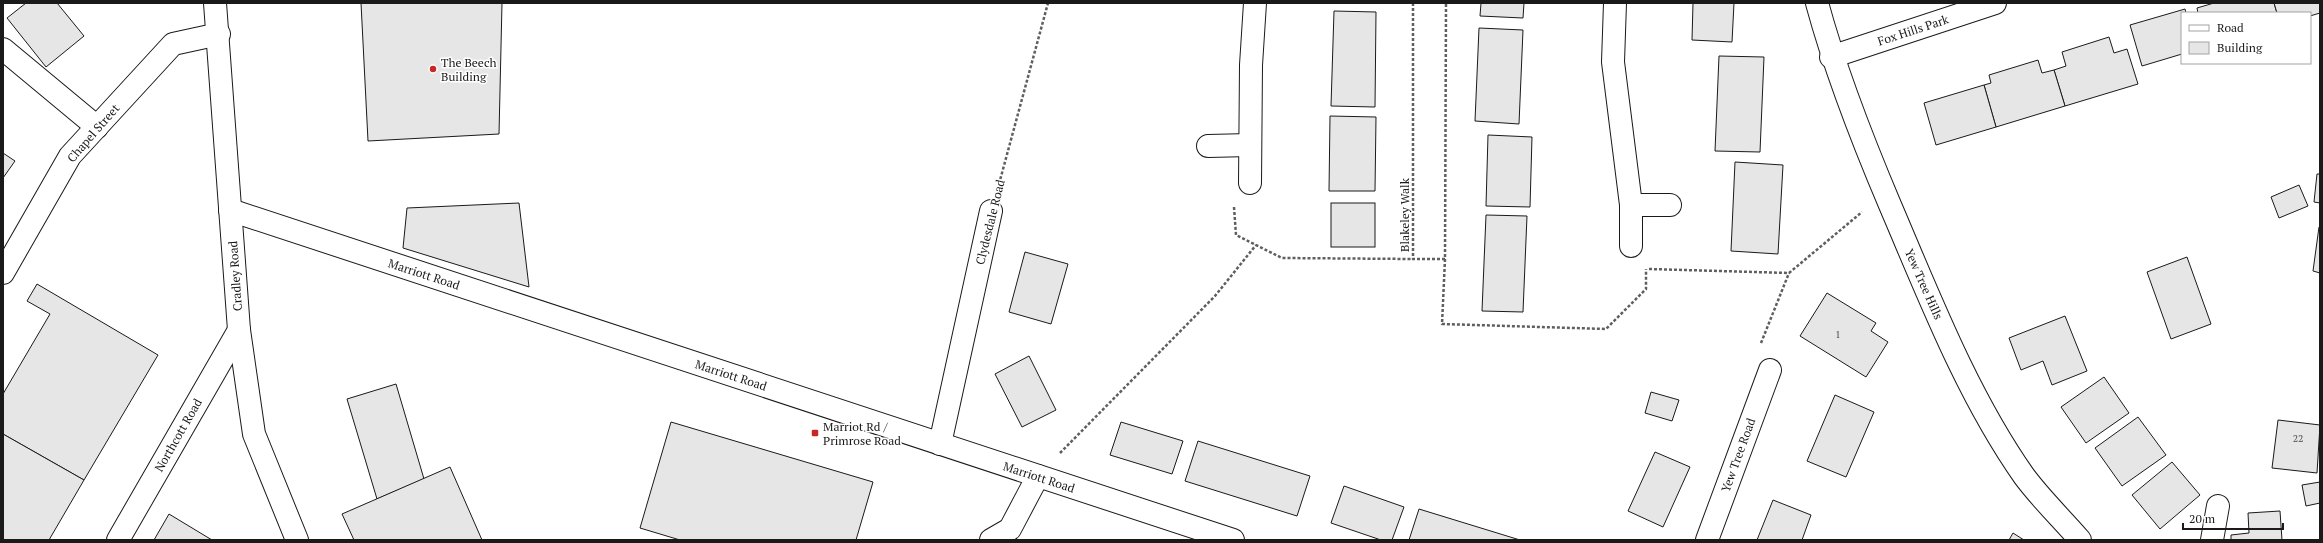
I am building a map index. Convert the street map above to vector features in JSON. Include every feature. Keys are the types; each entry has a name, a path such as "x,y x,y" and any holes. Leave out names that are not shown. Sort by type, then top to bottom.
{"street":[{"name":"Cradley Road","path":"216,3 239,330 254,434 297,540"},
{"path":"1250,183 1251,65 1255,3"},
{"path":"1615,3 1613,62 1631,205 1630,246"},
{"name":"Yew Tree Hills","path":"1817,3 1831,57 1884,193 1922,282 1986,414 2025,477 2080,540"},
{"name":"Fox Hills Park","path":"1831,57 1995,3"},
{"name":"Chapel Street","path":"3,273 70,156 173,44 219,34"},
{"path":"3,49 97,128"},
{"path":"1208,146 1250,145"},
{"path":"1631,205 1670,205"},
{"name":"Marriott Road","path":"230,210 1233,540"},
{"name":"Clydesdale Road","path":"940,444 991,211"},
{"name":"Northcott Road","path":"118,540 239,330"},
{"name":"Yew Tree Road","path":"1707,540 1770,370"},
{"path":"991,540 1010,529 1038,476"},
{"path":"2212,540 2218,506"}],"path":[{"name":"Clydesdale Road","path":"991,211 1048,3"},
{"name":"Blakeley Walk","path":"1413,3 1413,259 1445,259"},
{"path":"1446,3 1445,259 1442,324 1606,329 1646,289 1646,262"},
{"path":"1250,183 1234,188 1236,236 1282,258 1413,259"},
{"path":"1770,370 1756,354 1789,272 1884,193"},
{"path":"1038,476 1215,296 1256,245"},
{"path":"1646,269 1789,272"}],"building":[{"path":"26,3 57,3 84,36 46,67 7,18"},
{"name":"The Beech Building","path":"361,3 502,3 499,134 368,141"},
{"path":"1481,3 1524,3 1523,18 1480,16"},
{"path":"1693,3 1734,3 1732,42 1692,40"},
{"path":"2214,3 2274,3 2277,12 2198,12 2197,8"},
{"path":"2274,3 2320,3 2320,13 2311,16 2311,12 2277,12"},
{"path":"2185,9 2186,12 2181,12 2181,54 2142,66 2130,25"},
{"path":"1334,11 1376,12 1375,107 1331,106"},
{"path":"1479,28 1523,30 1519,124 1475,121"},
{"path":"2109,37 2114,53 2127,49 2138,84 2065,106 2054,70 2066,66 2062,52"},
{"path":"1719,56 1764,57 1760,152 1715,151"},
{"path":"2038,60 2042,73 2054,70 2065,106 1996,127 1984,85 1991,83 1989,75"},
{"path":"1984,85 1996,127 1936,145 1924,103"},
{"path":"1330,116 1376,117 1375,191 1329,191"},
{"path":"1488,135 1532,137 1530,207 1486,206"},
{"path":"3,153 15,161 3,178"},
{"path":"1735,162 1783,165 1778,254 1731,251"},
{"path":"2317,174 2320,174 2320,203 2314,202"},
{"path":"2299,185 2308,206 2279,218 2271,197"},
{"path":"519,203 529,287 403,248 407,208"},
{"path":"1331,203 1375,203 1375,247 1331,247"},
{"path":"1486,215 1527,216 1523,312 1482,311"},
{"path":"2320,227 2320,273 2313,271"},
{"path":"1025,252 1068,264 1051,324 1009,312"},
{"path":"2187,257 2211,324 2171,339 2147,272"},
{"path":"37,284 158,355 84,480 3,434 3,394 50,314 27,301"},
{"path":"1827,293 1876,323 1871,331 1888,342 1866,377 1800,336"},
{"path":"2065,316 2087,371 2052,385 2043,361 2021,370 2009,338"},
{"path":"1029,356 1056,410 1022,427 995,374"},
{"path":"2104,377 2129,413 2086,443 2061,407"},
{"path":"396,384 424,479 377,499 347,399"},
{"path":"1651,392 1679,400 1672,421 1645,413"},
{"path":"1835,395 1874,412 1846,477 1807,461"},
{"path":"2138,417 2166,455 2122,486 2095,448"},
{"path":"2278,420 2320,425 2317,473 2272,468"},
{"path":"671,422 873,482 856,540 680,540 640,528"},
{"path":"1121,422 1183,441 1172,474 1110,455"},
{"path":"3,434 84,480 49,540 3,540"},
{"path":"1198,441 1310,476 1297,516 1185,481"},
{"path":"1655,452 1690,467 1663,527 1628,511"},
{"path":"2172,462 2200,495 2160,529 2132,495"},
{"path":"450,467 482,540 354,540 342,514"},
{"path":"2320,482 2320,503 2306,506 2302,485"},
{"path":"1344,486 1404,507 1392,540 1381,540 1331,523"},
{"path":"1773,500 1811,515 1802,540 1757,540"},
{"path":"1419,509 1520,540 1409,540"},
{"path":"2280,511 2282,540 2231,540 2231,535 2249,533 2248,513"},
{"path":"169,514 212,540 154,540"},
{"path":"2013,533 2024,540 2009,540"}],"place":[{"name":"The Beech Building","path":"433,69"},
{"name":"Marriot Rd / Primrose Road","path":"815,433"}]}
